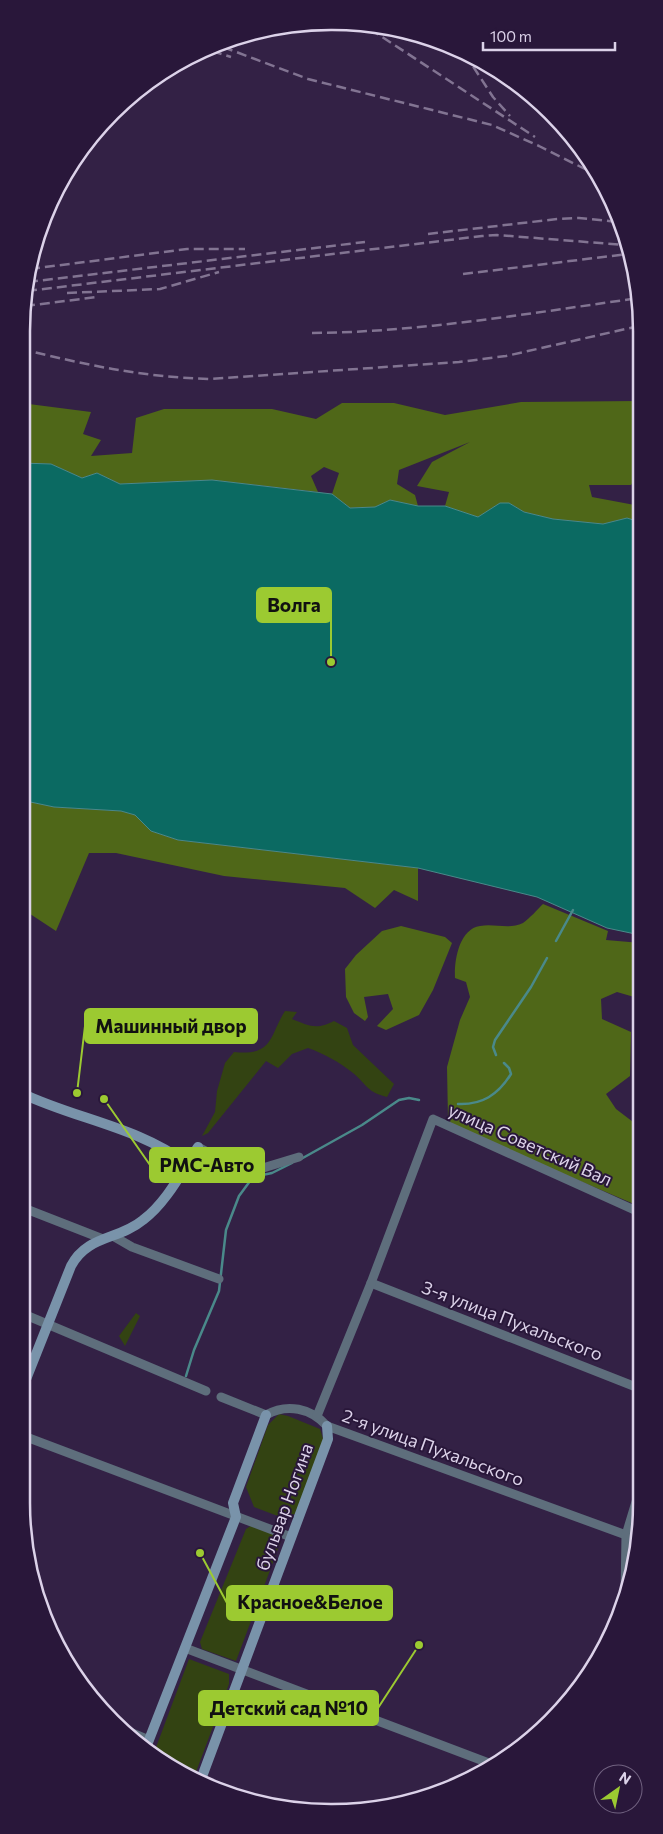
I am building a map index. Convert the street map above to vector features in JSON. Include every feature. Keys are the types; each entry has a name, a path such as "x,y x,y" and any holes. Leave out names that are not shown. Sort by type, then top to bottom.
{"street":[{"path":"30,1097 147,1140 173,1153 187,1164"},
{"name":"улица Советский Вал","path":"371,1283 433,1118 633,1209"},
{"path":"30,1369 74,1260 88,1245 133,1228 152,1212 198,1147 242,1171 250,1172 299,1157"},
{"path":"30,1210 219,1279"},
{"path":"317,1416 371,1283"},
{"name":"3-я улица Пухальского","path":"371,1283 633,1385"},
{"path":"30,1316 206,1391"},
{"path":"148,1742 236,1516 233,1503 266,1416 222,1397"},
{"name":"2-я улица Пухальского","path":"266,1416 280,1409 292,1408 303,1410 317,1416 326,1426 631,1537"},
{"name":"бульвар Ногина","path":"203,1775 328,1439 329,1433 326,1426"},
{"path":"30,1438 291,1537"},
{"path":"625,1569 626,1535 632,1514"},
{"path":"185,1648 485,1762"}],"shaded area":[{"path":"633,401 633,482 631,485 589,485 592,497 633,505 633,520 627,518 603,524 553,519 524,512 509,503 500,503 478,518 445,506 449,492 417,486 432,462 470,442 399,470 397,484 415,495 418,506 390,500 375,507 350,508 332,494 339,473 324,467 311,476 318,492 212,480 120,484 97,473 82,478 51,464 30,463 30,404 91,412 83,434 101,440 91,456 132,453 136,418 164,409 272,409 316,419 342,403 394,403 445,415 521,402"},
{"path":"30,463 51,464 82,478 97,473 120,484 212,480 332,494 350,508 375,507 390,500 418,506 445,506 478,517 500,503 509,503 524,512 553,519 603,524 627,518 633,520 633,934 607,928 537,897 418,868 178,840 151,831 135,815 121,811 54,807 30,802"},
{"path":"30,802 54,807 121,811 135,815 151,831 178,840 418,868 418,901 394,890 375,908 345,888 224,876 116,853 89,853 56,931 30,914"},
{"path":"543,904 608,931 606,940 633,942 633,997 617,992 601,999 602,1019 631,1032 630,1076 606,1094 616,1109 633,1122 633,1204 456,1128 448,1119 447,1067 460,1020 470,997 466,982 455,978 459,947 467,933 473,928 485,925 512,926 526,921"},
{"path":"401,926 445,937 452,943 433,990 419,1015 386,1030 377,1026 393,1009 388,994 364,997 368,1017 365,1021 354,1013 346,997 345,969 356,955 382,931"},
{"path":"285,1011 297,1012 292,1019 308,1025 318,1026 334,1021 347,1028 353,1045 394,1084 387,1097 371,1091 353,1073 337,1062 308,1048 292,1054 278,1068 266,1061 208,1133 202,1136 215,1112 217,1091 225,1063 234,1052 257,1051 263,1047 272,1036"},
{"path":"136,1313 140,1316 125,1346 119,1336"},
{"path":"279,1414 320,1429 324,1442 295,1514 283,1518 254,1507 246,1487 268,1425"},
{"path":"255,1523 281,1534 281,1541 236,1661 202,1649 200,1642 246,1529"},
{"path":"189,1659 229,1674 229,1684 196,1772 156,1747"}],"waterway":[{"path":"556,941 573,910"},
{"path":"496,1055 493,1047 495,1040 531,987 547,958"},
{"path":"458,1104 475,1103 489,1097 501,1088 511,1074 509,1068 504,1063"},
{"path":"301,1159 362,1125 399,1100 409,1098 419,1100"},
{"path":"186,1376 194,1350 219,1291 226,1230 239,1196 253,1177 272,1173 292,1163"}],"railway":[{"path":"378,34 535,137"},
{"path":"228,49 308,79 492,125 585,169"},
{"path":"217,53 231,57"},
{"path":"472,65 493,97 510,116"},
{"path":"428,234 557,219 579,218 612,221"},
{"path":"33,290 482,236 497,235 620,245"},
{"path":"35,281 365,242"},
{"path":"37,268 187,249 245,249"},
{"path":"463,274 623,255"},
{"path":"67,293 160,289 219,272"},
{"path":"32,305 97,297"},
{"path":"312,333 353,332 435,325 631,299"},
{"path":"30,351 137,373 210,379 459,362 506,356 633,327"}],"place":[{"name":"Волга","path":"331,662"},
{"name":"Машинный двор","path":"77,1093"},
{"name":"РМС-Авто","path":"104,1099"},
{"name":"Красное&Белое","path":"200,1553"},
{"name":"Детский сад №10","path":"419,1645"}]}
